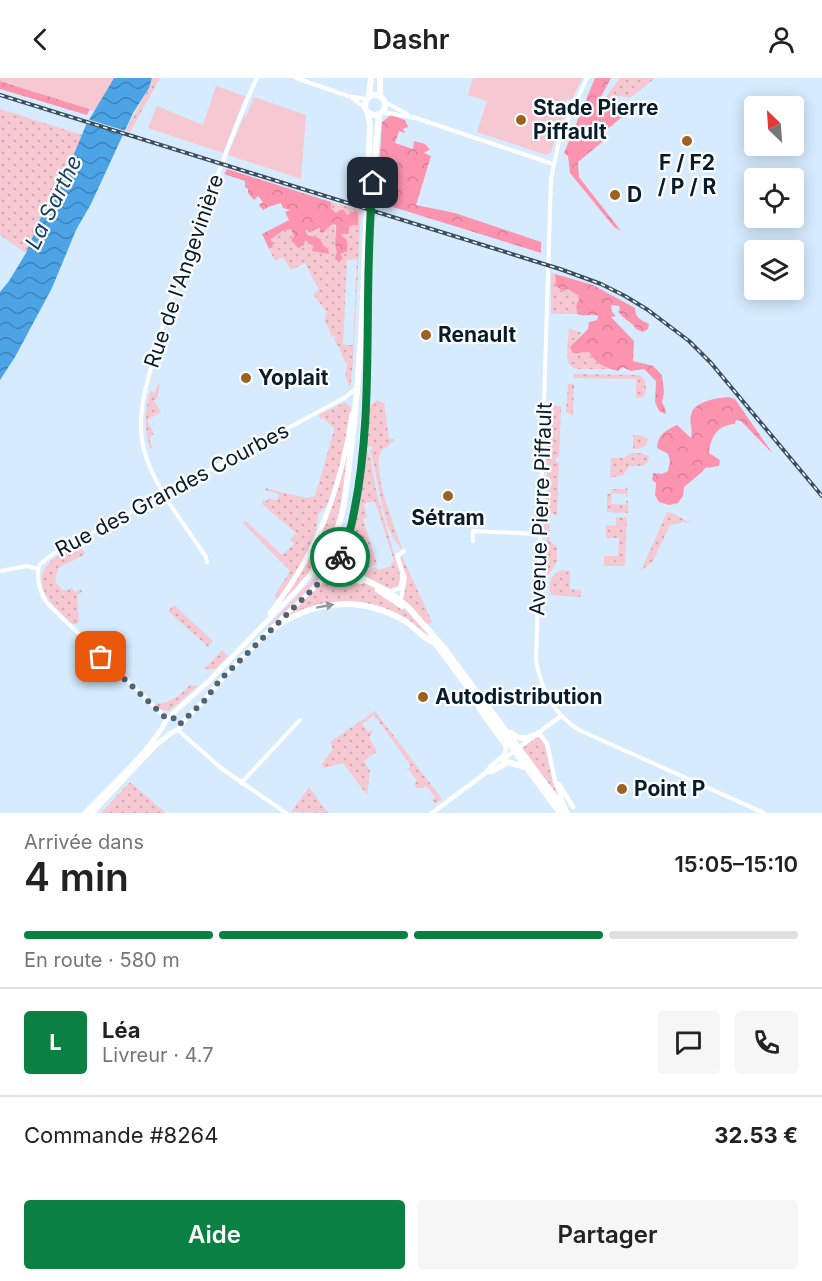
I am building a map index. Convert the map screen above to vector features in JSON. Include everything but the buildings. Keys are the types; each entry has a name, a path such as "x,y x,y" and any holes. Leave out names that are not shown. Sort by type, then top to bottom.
{"main road":[{"path":"85,813 165,727 168,719 209,681 310,575 317,556 327,550 333,540 342,513 359,364 370,126 368,113 364,107 368,97 370,78"},
{"path":"380,78 380,96"},
{"path":"335,576 340,570 353,519 361,458 366,384 370,213 381,113 385,108 385,102 380,96 374,94 368,97"},
{"path":"368,113 373,115 381,113"},
{"path":"253,636 288,589 323,524 346,454 359,364"},
{"path":"327,550 334,551 348,572 389,592 401,601 444,648 506,729 527,769 560,813"},
{"path":"315,566 318,574 325,577 335,576 360,581 401,605 435,643 474,697 567,813"},
{"path":"92,813 157,744 179,727 205,700 220,680 325,577"},
{"path":"272,629 293,616 318,606 350,604 387,612 406,621 435,643"},
{"path":"168,719 176,718 179,727"},
{"path":"165,727 171,733"},
{"path":"506,729 514,736 525,738 539,733"},
{"path":"488,771 508,762 527,769"}],"street":[{"name":"Rue de l'Angevinière","path":"207,561 164,494 144,448 141,416 143,399 171,297 221,163 257,78"},
{"path":"296,78 348,96 364,107"},
{"name":"Avenue Pierre Piffault","path":"587,78 560,137 553,164 536,660 539,677 546,695 561,716 579,730 764,813"},
{"path":"348,96 368,97"},
{"path":"385,102 416,118 553,164"},
{"path":"381,113 416,118"},
{"name":"Rue des Grandes Courbes","path":"0,571 27,566 38,569 41,562 48,556 344,398 354,390"},
{"path":"344,398 355,402"},
{"path":"473,541 473,531 540,534"},
{"path":"401,601 405,581 397,556 404,551"},
{"path":"389,592 397,590 400,586 401,567"},
{"path":"38,569 38,583 47,603 168,719"},
{"path":"474,697 479,709 506,747 505,754 488,771"},
{"path":"432,813 561,716"},
{"path":"241,783 300,720"},
{"path":"179,727 220,768 286,813"},
{"path":"539,733 547,744 552,768 567,813"},
{"path":"552,768 573,807"}],"shaded area":[{"path":"0,78 114,78 94,112 0,81"},
{"path":"152,78 160,78 130,132 126,131 147,92"},
{"name":"Stade Pierre Piffault","path":"473,78 582,78 573,98 566,100 567,110 557,131 551,152 546,155 477,132 487,101 468,95"},
{"path":"620,78 655,78 630,98 622,96 605,98"},
{"path":"216,86 245,96 223,153 148,128 157,106 203,125"},
{"path":"254,97 306,115 301,179 228,155"},
{"path":"0,109 82,135 67,171 40,219 26,253 0,235"},
{"path":"331,202 361,210 353,360 349,387 345,373 348,363 334,340 336,336 332,337 325,323 326,311 313,294 319,290 305,263 291,270 283,257 275,261 269,249 272,249 271,239 282,231 291,229 294,236 304,239 313,246 312,251 323,251 326,248 304,230 320,226 321,230 333,224 336,230 335,244 340,254 346,245 345,237 339,234 346,233 350,224 358,225 358,213 355,211 347,215 336,213 331,208","holes":["357,259 353,345 343,345 347,260"]},
{"path":"551,273 555,274 556,286 568,289 580,297 576,306 577,314 551,314"},
{"path":"569,328 582,333 571,347 589,352 598,363 611,369 576,369 571,366 567,355"},
{"path":"574,374 640,375 645,380 646,391 643,397 636,398 636,379 574,378"},
{"path":"158,384 160,386 154,401 161,412 147,420 154,434 150,436 152,448 150,449 146,428 147,406 150,391 155,393"},
{"path":"568,384 574,384 573,416 566,412"},
{"path":"377,400 384,403 389,439 394,439 380,454 379,463 386,502 403,550 390,530 385,517 370,450 373,449 371,446 362,447 365,415"},
{"path":"345,402 351,407 345,446 328,506 320,512 307,550 277,599 274,596 290,571 243,523 246,521 282,555 294,544 290,540 296,533 262,504 263,500 267,501 268,498 277,500 279,494 265,490 265,488 306,498 315,496 334,430 323,418 321,420 319,415"},
{"path":"548,406 561,406 559,457 556,457 556,462 559,462 557,516 550,512 549,540 557,547 557,562 545,580 547,535 544,534"},
{"path":"633,435 640,435 648,439 646,445 633,449"},
{"path":"351,447 342,513 327,550 317,556 310,575 264,621 278,603 323,524 346,454"},
{"path":"363,448 367,449 371,460 376,490 401,579 397,587 390,590 364,575 365,571 376,567 378,570 391,566 394,561 375,501 364,504 367,517 363,519 377,564 362,571 362,576 348,571 340,557 353,519 360,470 364,471 361,469"},
{"path":"631,453 649,456 648,462 643,466 630,466 623,475 610,478 611,458 624,458"},
{"path":"627,486 628,497 626,494 612,493 611,504 626,505 628,501 628,513 607,512 607,494 611,493 611,489 626,489"},
{"path":"667,512 692,524 683,522 670,525 653,561 641,571"},
{"path":"616,517 627,518 625,566 604,566 604,556 618,556 619,538 606,538 606,525 616,526"},
{"path":"80,544 85,554 58,568 55,582 64,591 72,588 75,592 81,589 82,592 77,595 79,622 72,624 46,595 42,579 44,570 51,561 61,553"},
{"path":"402,556 432,622 428,624 403,600"},
{"path":"563,570 570,571 570,589 581,590 581,597 551,595 551,580"},
{"path":"318,574 351,579 382,591 411,615 435,643 406,621 367,606 318,606 266,631"},
{"path":"174,605 213,641 208,647 168,611"},
{"path":"101,636 106,641 102,646 119,661 115,665 96,647"},
{"path":"222,650 228,656 215,669 204,669 205,666"},
{"path":"190,685 198,686 169,711 160,709 155,704 174,698"},
{"path":"375,711 442,799 435,804 432,800 435,797 426,786 417,788 414,784 417,781 409,770 406,770 411,766 374,715 362,724 368,732 373,731 369,738 376,749 376,752 364,761 370,771 367,795 343,763 325,768 321,765 333,749 330,742"},
{"path":"539,733 543,737 567,813 519,748"},
{"path":"130,782 166,813 101,813"},
{"path":"309,787 327,812 328,813 291,812"}],"green space":[{"path":"595,78 611,78 597,104 623,105 630,110 603,133 607,138 578,162 579,177 621,231 614,227 570,173 568,156 564,153"},
{"path":"0,81 90,109 87,115 0,89"},
{"path":"391,115 405,120 408,127 403,129 405,133 399,131 395,143 413,149 414,141 425,144 430,149 424,153 431,156 416,205 455,213 541,242 541,253 377,202 382,122"},
{"path":"227,169 331,202 331,208 336,213 344,210 347,215 355,211 358,213 358,225 350,225 348,234 340,234 348,243 347,251 340,254 343,258 338,261 335,259 336,225 333,224 322,233 320,227 311,232 305,230 308,235 321,239 321,243 328,249 329,254 312,251 313,246 305,240 304,245 298,248 291,240 294,236 291,229 282,231 271,239 273,247 269,249 262,234 289,220 285,212 290,210 283,208 281,203 263,210 259,205 263,202 258,196 254,200 248,193 245,181 224,174"},
{"path":"555,274 593,285 635,308 637,316 649,324 648,329 643,332 636,329 620,314 619,306 611,305 612,312 616,316 611,317 634,341 633,361 653,366 662,375 664,392 662,402 665,414 659,411 655,402 656,381 644,369 631,371 622,367 618,371 601,365 589,352 573,353 570,347 588,329 589,322 597,320 598,316 577,314 576,306 580,297 568,289 563,291 556,286"},
{"path":"728,397 735,399 773,454 741,421 736,420 735,424 720,429 711,442 709,453 720,460 719,466 705,468 684,487 683,496 678,503 669,505 659,502 655,495 656,483 652,480 653,473 662,474 668,471 670,461 668,454 657,448 661,436 677,425 691,438 691,418 696,406 707,401"}],"water":[{"name":"La Sarthe","path":"114,78 152,78 76,230 52,288 0,380 0,292 26,253 40,219 67,171 86,125"}],"pier":[{"path":"87,119 129,132 126,136 84,123"}],"railway":[{"path":"0,95 560,269 601,284 648,310 689,341 711,363 822,496"}],"way so far":[{"path":"101,657 167,719 176,718 180,724 205,700 220,680 325,577 330,578 337,574 341,568 340,557"}],"place":[{"name":"Stade Pierre Piffault","path":"521,120"},
{"name":"F / F2 / P / R","path":"687,141"},
{"name":"D","path":"615,195"},
{"name":"Renault","path":"426,335"},
{"name":"Yoplait","path":"246,378"},
{"name":"Sétram","path":"448,496"},
{"name":"Autodistribution","path":"423,697"},
{"name":"Point P","path":"622,789"}],"route":[{"path":"340,557 353,519 361,458 373,183"}]}
